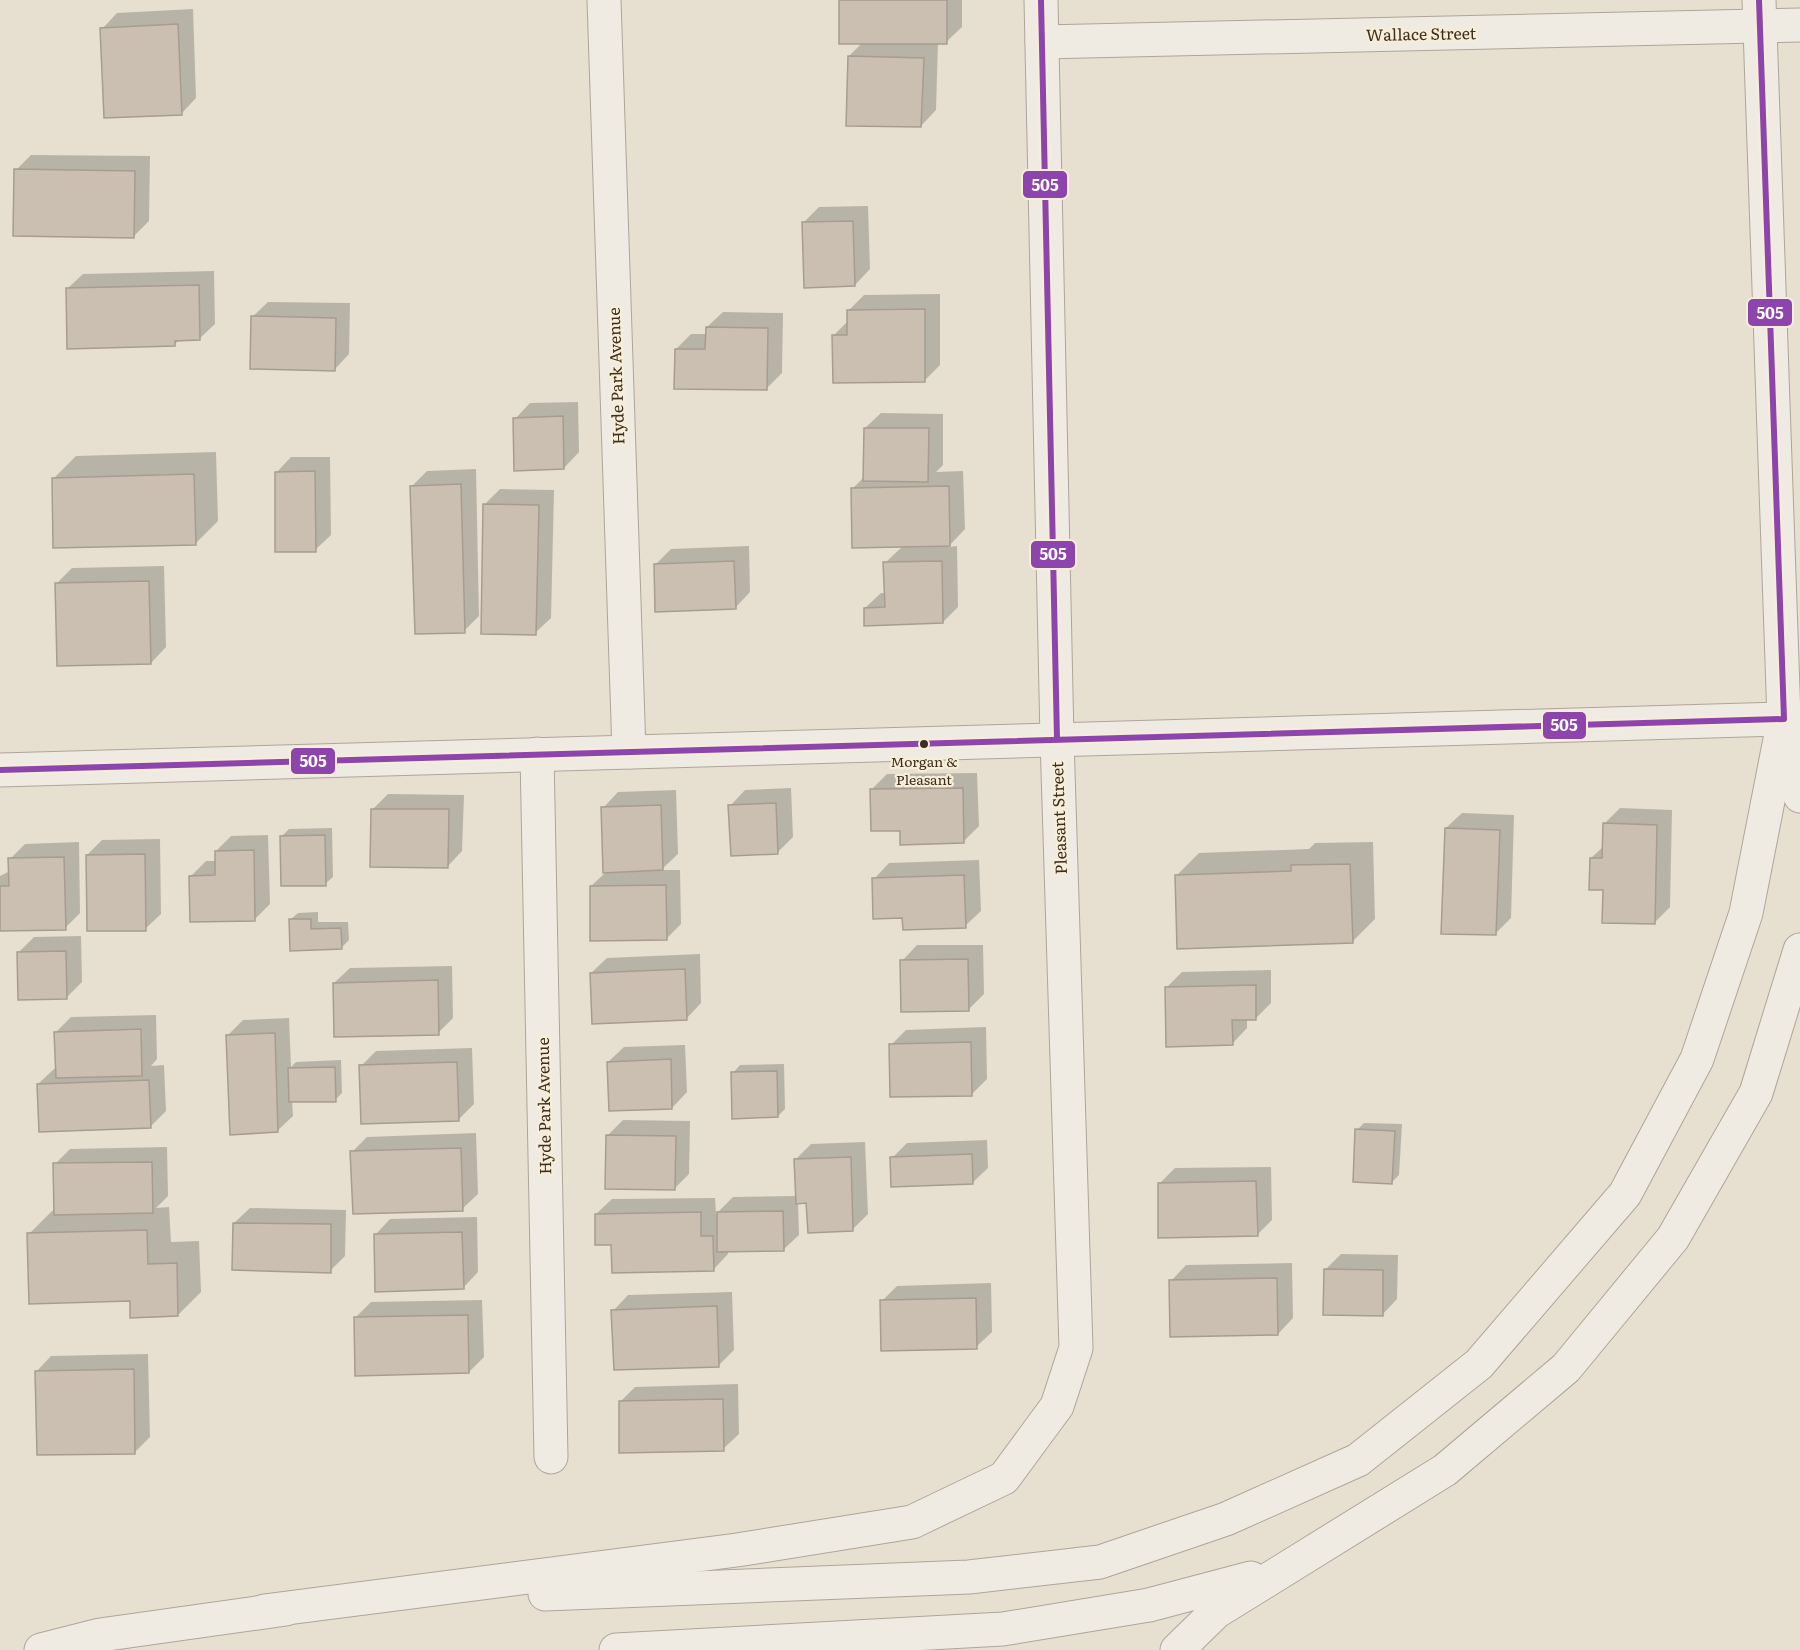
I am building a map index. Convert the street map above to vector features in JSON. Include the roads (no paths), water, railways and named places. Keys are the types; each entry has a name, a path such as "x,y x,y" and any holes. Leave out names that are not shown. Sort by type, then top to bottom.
{"street":[{"name":"Hyde Park Avenue","path":"604,0 629,752"},
{"name":"Pleasant Street","path":"264,1611 737,1550 912,1522 1004,1478 1057,1406 1076,1348 1057,740 1041,0"},
{"path":"1760,13 1784,719 1800,796"},
{"name":"Wallace Street","path":"1042,42 1760,13 1800,25"},
{"path":"0,770 1784,719"},
{"path":"42,1650 100,1635 264,1611 517,1596 969,1577 1100,1562 1226,1519 1358,1460 1479,1364 1625,1194 1697,1059 1720,992 1746,913 1784,719"},
{"name":"Hyde Park Avenue","path":"537,754 551,1457"},
{"path":"1177,1650 1216,1612 1281,1569 1445,1470 1566,1368 1673,1238 1756,1093 1800,950"},
{"path":"616,1650 1003,1629 1149,1605 1281,1569"}],"place":[{"name":"Morgan & Pleasant","path":"924,744"}]}
